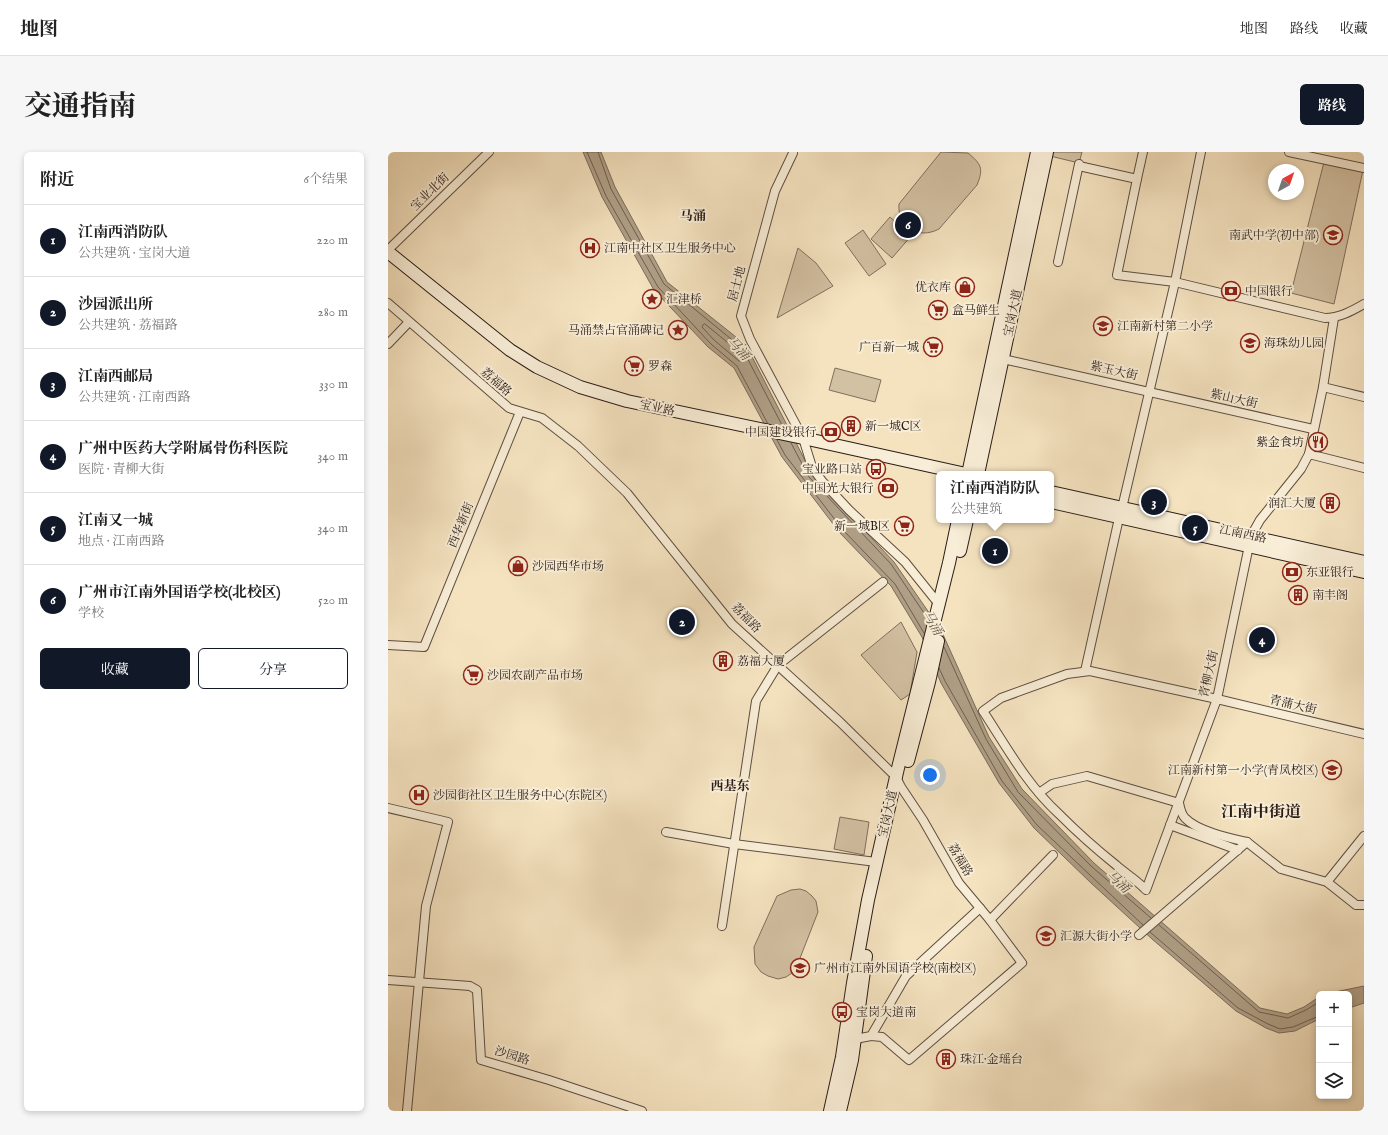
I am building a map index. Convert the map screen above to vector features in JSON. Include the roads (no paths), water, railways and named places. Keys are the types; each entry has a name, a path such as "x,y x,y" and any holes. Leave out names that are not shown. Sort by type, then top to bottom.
{"main road":[{"name":"宝岗大道","path":"968,471 1037,152"},
{"name":"宝岗大道","path":"979,471 1047,152"},
{"name":"宝业路","path":"388,251 510,350 537,367 567,382 593,392 627,402 936,475"},
{"name":"宝业路","path":"388,261 481,337 510,358 535,374 564,388 603,403 762,434"},
{"name":"宝业路","path":"803,444 951,471"},
{"path":"1054,493 1121,513"},
{"path":"1054,502 1121,513 1250,541 1364,572"},
{"name":"宝岗大道","path":"830,1111 842,1057 860,941 876,862 929,682 953,563 958,523"},
{"name":"宝岗大道","path":"840,1111 855,1039 874,906 899,782 938,603 966,523"},
{"name":"江南西路","path":"1250,541 1364,562"}],"street":[{"name":"宝业北街","path":"388,251 489,152"},
{"path":"1143,152 1117,275 1175,282 1311,315 1334,318 1364,304"},
{"path":"1149,392 1175,282 1201,152"},
{"path":"1289,152 1364,168"},
{"name":"居士地","path":"793,153 775,191 741,316 750,339 803,444 812,467 822,481 849,510 905,562 938,603"},
{"path":"1058,262 1079,165 1138,179"},
{"name":"荔福路","path":"388,303 408,322 509,408 542,418 578,446 627,493 732,624 840,722 899,782 924,820 959,883 990,920 1022,963 909,1060 882,1037 871,1036"},
{"path":"1250,541 1260,520 1301,469 1309,454 1323,387 1334,318"},
{"path":"388,344 408,322"},
{"name":"紫玉大街","path":"1003,358 1149,392 1085,671"},
{"path":"1323,387 1364,396"},
{"name":"紫山大街","path":"1149,392 1313,429"},
{"name":"西华新街","path":"388,645 424,647 520,412"},
{"path":"1309,454 1364,468"},
{"name":"青柳大街","path":"1039,793 1057,814 1146,890 1217,699 1250,541"},
{"path":"722,926 756,700 778,665 883,582"},
{"name":"青蒲大街","path":"1039,793 983,711 1001,698 1067,674 1090,670 1111,674 1364,734"},
{"path":"1039,793 1052,784 1087,776 1178,803 1183,817 1193,824 1224,837 1247,842 1281,869 1327,882 1356,905 1364,905"},
{"path":"388,808 448,822 426,906 407,1111"},
{"path":"1170,825 1238,850"},
{"path":"666,832 734,844 876,862"},
{"path":"1327,882 1364,836"},
{"path":"1139,935 1247,842"},
{"path":"990,920 1053,855"},
{"path":"855,1039 871,1036 906,976 980,908"},
{"name":"沙园路","path":"388,980 470,986 477,990 482,1060 550,1080 642,1111"}],"water":[{"path":"583,152 601,152 615,187 667,282 746,345 812,474 894,562 941,630 989,737 1022,789 1094,863 1260,1008 1287,1014 1304,1007 1316,999 1316,1020 1295,1031 1279,1033 1266,1028 1236,1011 1152,939 1034,828 999,783 941,683 922,637 891,586 840,533 782,457 734,368 708,347 654,290 602,197"},
{"path":"1364,986 1364,1003 1352,1007 1352,991 1340,991"}],"place":[{"name":"广州市江南外国语学校(北校区)","path":"908,225"},
{"name":"南武中学(初中部)","path":"1333,235"},
{"name":"江南中社区卫生服务中心","path":"590,248"},
{"name":"优衣库","path":"965,287"},
{"name":"中国银行","path":"1231,291"},
{"name":"汇津桥","path":"652,299"},
{"name":"盒马鲜生","path":"938,310"},
{"name":"江南新村第二小学","path":"1103,326"},
{"name":"马涌禁占官涌碑记","path":"678,330"},
{"name":"海珠幼儿园","path":"1250,343"},
{"name":"广百新一城","path":"933,347"},
{"name":"罗森","path":"634,366"},
{"name":"新一城C区","path":"851,426"},
{"name":"中国建设银行","path":"831,432"},
{"name":"紫金食坊","path":"1318,442"},
{"name":"宝业路口站","path":"876,469"},
{"name":"中国光大银行","path":"888,488"},
{"name":"江南西邮局","path":"1154,502"},
{"name":"润汇大厦","path":"1330,503"},
{"name":"新一城B区","path":"904,526"},
{"name":"江南又一城","path":"1195,528"},
{"name":"江南西消防队","path":"995,551"},
{"name":"沙园西华市场","path":"518,566"},
{"name":"东亚银行","path":"1292,572"},
{"name":"南丰阁","path":"1298,595"},
{"name":"沙园派出所","path":"682,622"},
{"name":"广州中医药大学附属骨伤科医院","path":"1262,640"},
{"name":"荔福大厦","path":"723,661"},
{"name":"沙园农副产品市场","path":"473,675"},
{"name":"江南新村第一小学(青凤校区)","path":"1332,770"},
{"name":"沙园街社区卫生服务中心(东院区)","path":"419,795"},
{"name":"汇源大街小学","path":"1046,936"},
{"name":"广州市江南外国语学校(南校区)","path":"800,968"},
{"name":"宝岗大道南","path":"842,1012"},
{"name":"珠江·金瑶台","path":"946,1059"}],"district":[{"name":"马涌","path":"693,216"},
{"name":"西基东","path":"730,786"},
{"name":"江南中街道","path":"1261,813"}]}
